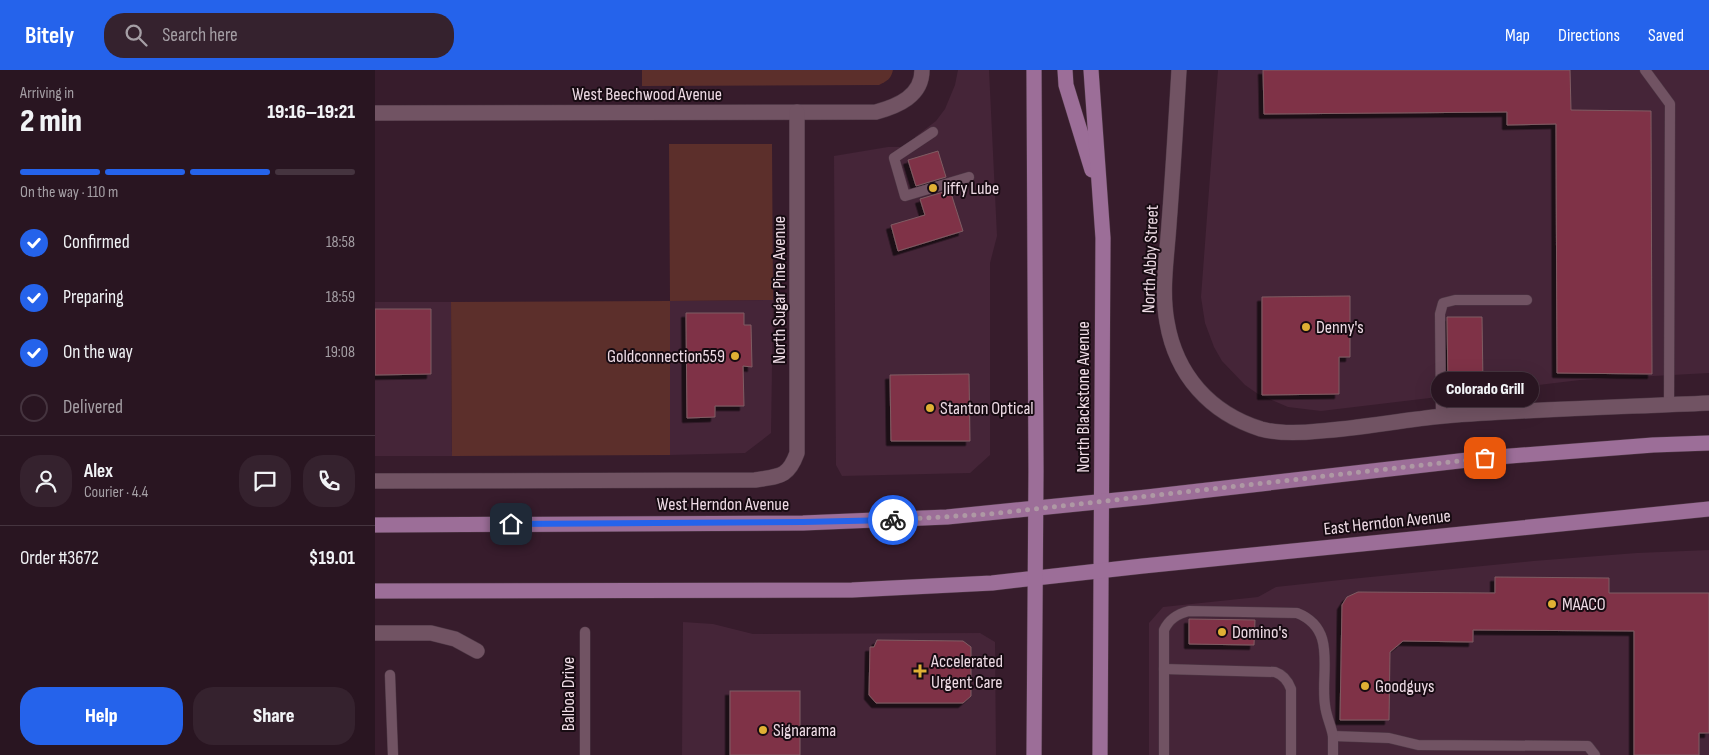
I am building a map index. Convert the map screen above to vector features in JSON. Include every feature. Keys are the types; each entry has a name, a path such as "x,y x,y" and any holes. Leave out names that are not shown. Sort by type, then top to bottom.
{"main road":[{"path":"1034,70 1036,215 1034,755"},
{"path":"1065,70 1066,85 1100,195"},
{"name":"North Blackstone Avenue","path":"1091,70 1103,238 1100,755"},
{"path":"1101,501 1485,458 1653,445 1709,443"},
{"name":"West Herndon Avenue","path":"375,525 803,522 947,517 1101,501"},
{"name":"East Herndon Avenue","path":"1036,579 1709,509"},
{"path":"375,591 852,590 981,584 1036,579"}],"street":[{"name":"West Beechwood Avenue","path":"375,113 876,112 896,106 914,93 922,79 922,70"},
{"name":"North Abby Street","path":"1179,70 1165,288 1167,322 1175,351 1183,369 1195,388 1215,405 1240,421 1263,429 1297,433 1341,430 1441,417 1527,410 1709,402"},
{"name":"North Sugar Pine Avenue","path":"792,468 797,453 797,112"},
{"name":"West Herndon Avenue","path":"375,481 755,480 779,476 792,468"},
{"path":"375,633 431,633 455,639 477,651"}],"lane":[{"path":"1645,70 1670,104 1669,405"},
{"path":"933,132 894,158 905,196 969,177"},
{"path":"1441,417 1440,314 1443,303 1455,300 1527,300"},
{"path":"1164,755 1164,630 1168,622 1183,612 1297,612 1313,623 1321,636 1325,653 1324,704 1333,736 1333,755"},
{"name":"Balboa Drive","path":"585,632 585,755"},
{"path":"1164,669 1275,672 1281,674 1289,682 1291,689 1291,755"},
{"path":"390,675 393,755"},
{"path":"1333,736 1389,738 1418,745 1587,746 1595,755"}],"shaded area":[{"path":"642,70 893,70 891,76 879,85 642,86"},
{"path":"958,70 989,70 997,236 990,263 990,455 970,473 842,476 836,465 834,156 888,147 918,147 915,137 936,121 945,109 955,85"},
{"path":"1218,70 1709,70 1709,373 1580,380 1321,411 1288,407 1258,394 1245,385 1222,361 1214,347 1205,323 1201,297"},
{"path":"669,144 772,144 773,300 670,301"},
{"path":"773,300 771,433 745,453 670,455 670,301"},
{"path":"670,301 670,455 452,456 451,302"},
{"path":"375,302 451,302 452,456 375,456"},
{"path":"1709,550 1709,755 1149,755 1149,623 1163,607 1258,597 1276,587 1340,580 1533,561"},
{"path":"683,622 713,624 753,634 980,633 995,642 996,755 682,755"}],"building":[{"path":"1263,70 1570,70 1571,110 1651,111 1652,374 1557,373 1556,124 1507,125 1507,112 1264,114"},
{"path":"938,151 946,177 916,186 908,160"},
{"name":"Jiffy Lube","path":"950,190 963,231 898,251 891,225 925,215 920,199"},
{"name":"Denny's","path":"1350,296 1350,357 1339,357 1339,394 1262,395 1262,297"},
{"path":"375,309 431,309 431,374 375,375"},
{"path":"686,313 744,313 744,325 751,325 752,367 743,366 744,406 715,406 715,417 687,418"},
{"path":"1447,317 1482,317 1483,384 1448,386"},
{"name":"Stanton Optical","path":"969,374 970,441 891,441 890,375"},
{"path":"1495,577 1609,578 1609,593 1709,593 1709,733 1699,733 1699,755 1634,755 1634,631 1473,630 1473,642 1403,641 1390,652 1389,720 1340,720 1342,605 1347,597 1358,592 1495,593"},
{"name":"Domino's","path":"1189,619 1255,620 1254,645 1189,644"},
{"name":"Accelerated Urgent Care","path":"877,640 963,641 971,647 971,696 963,703 876,703 869,695 870,647 874,647"},
{"path":"730,691 800,691 800,755 730,755"}],"way so far":[{"path":"893,520 990,514 1485,458"}],"place":[{"name":"Jiffy Lube","path":"933,188"},
{"name":"Denny's","path":"1306,327"},
{"name":"Goldconnection559","path":"735,356"},
{"name":"Stanton Optical","path":"930,408"},
{"name":"Colorado Grill","path":"1485,458"},
{"name":"MAACO","path":"1552,604"},
{"name":"Domino's","path":"1222,632"},
{"name":"Accelerated Urgent Care","path":"920,671"},
{"name":"Goodguys","path":"1365,686"},
{"name":"Signarama","path":"763,730"}],"route":[{"path":"511,524 893,520"}]}
